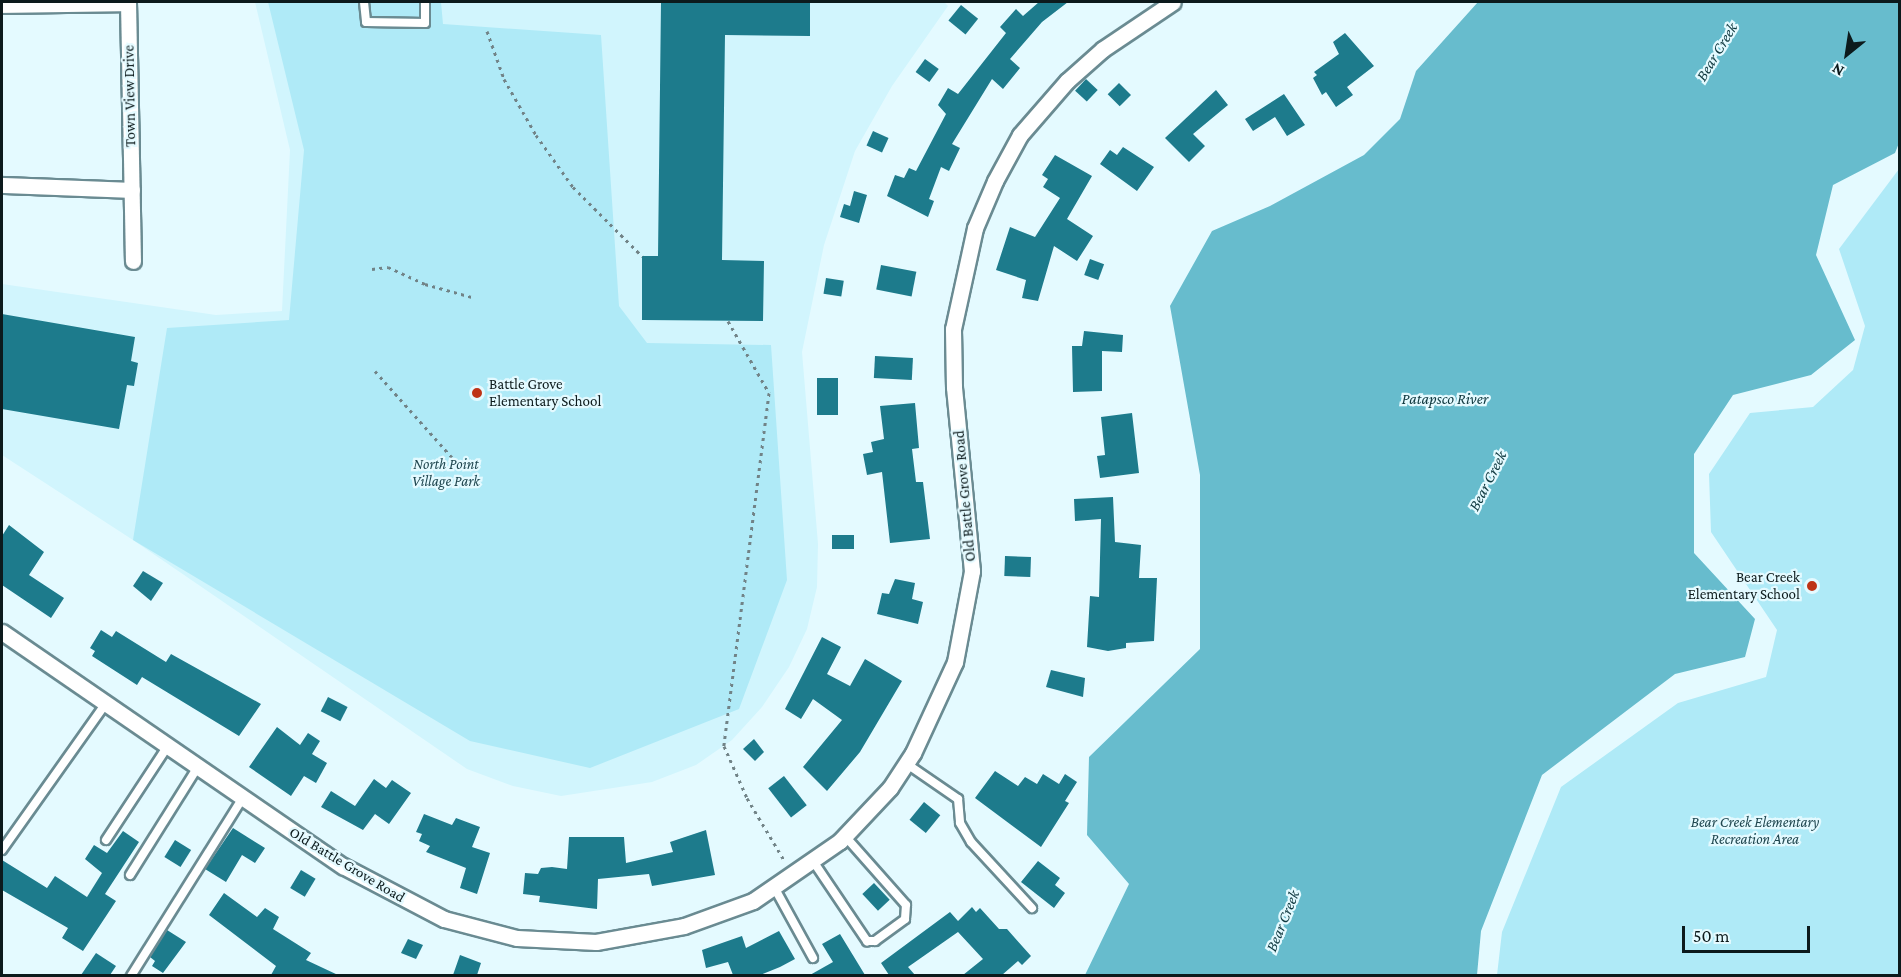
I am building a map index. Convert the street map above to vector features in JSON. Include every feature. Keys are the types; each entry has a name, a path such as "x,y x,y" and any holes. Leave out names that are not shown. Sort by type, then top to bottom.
{"street":[{"path":"2,5 128,2"},
{"name":"Town View Drive","path":"128,2 134,261"},
{"name":"Old Battle Grove Road","path":"2,632 242,799 387,892 444,919 517,939 570,944 651,935 714,916 774,887 845,836 907,764 950,676 970,590 970,524 954,387 953,329 975,228 1013,144 1037,113 1089,60 1173,2"},
{"path":"2,185 132,190"}],"lane":[{"path":"364,2 366,22 425,23 425,2"},
{"path":"2,850 105,703"},
{"path":"106,840 166,747"},
{"path":"907,764 958,799 960,823 971,842 1032,909"},
{"path":"130,875 197,768"},
{"path":"131,975 242,799"},
{"path":"813,861 867,940 875,940 905,919 906,905 845,836"},
{"path":"774,887 813,958"}],"path":[{"path":"487,31 504,79 536,135 573,187 642,256"},
{"path":"372,269 388,267 425,284 472,297"},
{"path":"728,321 769,393 724,746 747,798 793,874"},
{"path":"375,371 457,463"}],"shaded area":[{"name":"North Point Village Park","path":"255,2 944,2 948,6 892,86 855,151 824,245 802,352 818,544 817,587 807,629 789,667 762,707 732,740 696,765 652,782 561,796 513,786 467,769 133,540 2,455 2,284 216,315 282,311 290,150"}],"green space":[{"name":"North Point Village Park","path":"268,2 441,2 443,24 601,35 619,306 647,343 771,345 787,580 739,709 590,768 470,741 133,540 167,328 289,320 304,150"},
{"name":"Bear Creek Elementary Recreation Area","path":"1899,169 1899,975 1497,975 1502,932 1561,787 1678,703 1766,677 1777,630 1711,532 1709,474 1750,413 1813,407 1853,370 1865,326 1839,249"}],"water":[{"name":"Patapsco River","path":"1478,2 1899,2 1899,143 1895,153 1833,185 1816,255 1855,340 1811,375 1733,395 1694,454 1694,553 1755,619 1745,657 1675,674 1542,775 1481,931 1477,975 1085,975 1129,884 1087,835 1089,757 1200,649 1200,475 1170,306 1212,231 1270,206 1364,155 1400,119 1416,71"}],"building":[{"path":"661,2 810,2 810,36 725,35 722,260 764,261 763,321 642,320 642,256 658,256"},
{"path":"1039,2 1068,2 1042,22 1010,59 1020,68 1003,89 992,79 952,144 960,148 949,171 941,167 929,199 934,201 928,217 887,196 895,175 904,178 909,168 916,171 946,114 938,105 948,88 958,94 1006,33 1000,27 1016,9 1023,16"},
{"path":"961,5 978,19 966,34 948,21"},
{"path":"1345,33 1374,66 1347,87 1353,95 1336,107 1326,92 1322,95 1313,78 1317,75 1314,72 1339,54 1333,42"},
{"path":"925,59 939,69 929,82 916,72"},
{"path":"1086,79 1098,90 1087,102 1075,91"},
{"path":"1119,83 1131,95 1120,106 1108,94"},
{"path":"1216,90 1228,105 1193,134 1205,146 1189,162 1165,138"},
{"path":"1284,94 1305,125 1287,136 1275,117 1253,131 1245,119"},
{"path":"873,131 889,138 882,153 866,146"},
{"path":"1123,147 1154,167 1137,191 1100,164 1110,150 1117,155"},
{"path":"1055,155 1092,176 1067,219 1093,236 1077,261 1054,246 1038,301 1022,298 1026,280 996,270 1010,227 1035,237 1060,198 1043,187 1048,179 1042,175"},
{"path":"854,191 867,195 859,223 840,217 844,204 850,206"},
{"path":"1090,259 1104,264 1098,280 1084,275"},
{"path":"881,265 916,272 912,296 876,290"},
{"path":"826,278 844,281 841,297 823,294"},
{"path":"2,314 135,337 131,361 138,363 134,386 127,385 119,429 2,409"},
{"path":"1084,331 1123,335 1122,352 1102,351 1102,391 1073,392 1072,346 1082,346"},
{"path":"875,356 913,358 912,380 874,378"},
{"path":"817,378 838,378 838,415 817,415"},
{"path":"915,403 919,448 912,449 916,482 923,482 930,539 890,543 882,472 867,475 863,454 873,452 871,442 884,439 880,406"},
{"path":"1132,413 1139,473 1100,478 1097,456 1105,455 1101,417"},
{"path":"1113,497 1115,542 1141,545 1139,578 1157,578 1154,641 1126,643 1126,648 1108,651 1087,647 1090,596 1099,597 1101,519 1075,521 1074,499"},
{"path":"9,525 44,552 29,575 64,598 51,618 2,585 2,536"},
{"path":"832,535 854,535 854,549 832,549"},
{"path":"1005,556 1031,557 1030,577 1004,576"},
{"path":"143,571 163,583 151,601 133,586"},
{"path":"895,579 915,583 912,599 923,602 918,624 877,614 882,593 889,594"},
{"path":"101,630 112,637 116,631 166,662 171,654 261,704 239,736 142,677 137,685 92,656 95,651 90,648"},
{"path":"822,637 841,647 827,674 850,686 865,659 902,681 860,752 827,791 803,767 842,720 813,699 801,719 785,709"},
{"path":"1051,670 1085,678 1083,697 1046,687"},
{"path":"328,697 348,707 340,721 321,711"},
{"path":"277,727 300,745 308,733 320,741 312,754 327,763 316,783 304,776 291,796 249,767"},
{"path":"754,739 764,752 755,761 743,749"},
{"path":"995,771 1018,786 1025,777 1037,784 1043,774 1059,784 1065,774 1077,782 1065,801 1069,803 1041,847 975,798"},
{"path":"784,776 807,805 791,817 768,788"},
{"path":"374,779 386,788 392,780 411,793 389,824 375,814 363,830 321,807 331,791 355,806"},
{"path":"924,802 940,815 926,833 910,820"},
{"path":"424,814 452,825 456,818 480,827 472,847 490,853 477,894 460,888 466,868 426,852 430,846 419,841 422,834 416,832"},
{"path":"233,828 265,848 255,863 242,855 226,882 205,869"},
{"path":"706,830 715,875 652,886 649,874 598,879 597,909 539,902 540,896 523,894 525,873 538,874 541,868 567,869 569,837 624,837 626,863 673,852 670,842"},
{"path":"123,831 139,842 105,894 116,901 83,951 62,938 68,928 2,890 2,860 47,888 55,876 87,897 102,873 85,859 94,845 107,853"},
{"path":"175,840 191,850 181,867 164,857"},
{"path":"1038,861 1060,878 1055,885 1065,893 1054,908 1021,882"},
{"path":"301,870 316,879 305,897 290,888"},
{"path":"874,883 890,900 878,911 862,894"},
{"path":"224,893 257,917 265,908 279,917 273,929 311,953 306,960 338,975 271,975 276,966 209,915"},
{"path":"972,907 976,912 980,908 999,929 1007,929 1031,956 1022,965 1018,961 1002,975 963,975 983,959 958,932 908,967 915,975 889,975 881,963 950,912 958,921"},
{"path":"167,930 186,942 163,973 152,966 155,961 150,957"},
{"path":"779,931 795,959 780,967 760,975 733,975 728,962 706,968 702,950 742,936 746,948"},
{"path":"840,934 865,975 810,975 833,962 822,944"},
{"path":"408,939 423,945 416,959 401,953"},
{"path":"96,953 116,966 110,975 81,975"},
{"path":"460,955 481,963 477,975 453,975"}],"place":[{"name":"Battle Grove Elementary School","path":"477,393"},
{"name":"Bear Creek Elementary School","path":"1812,586"}],"water label":[{"name":"Bear Creek","path":"1717,52"},
{"name":"Bear Creek","path":"1488,481"},
{"name":"Bear Creek","path":"1283,921"}]}
